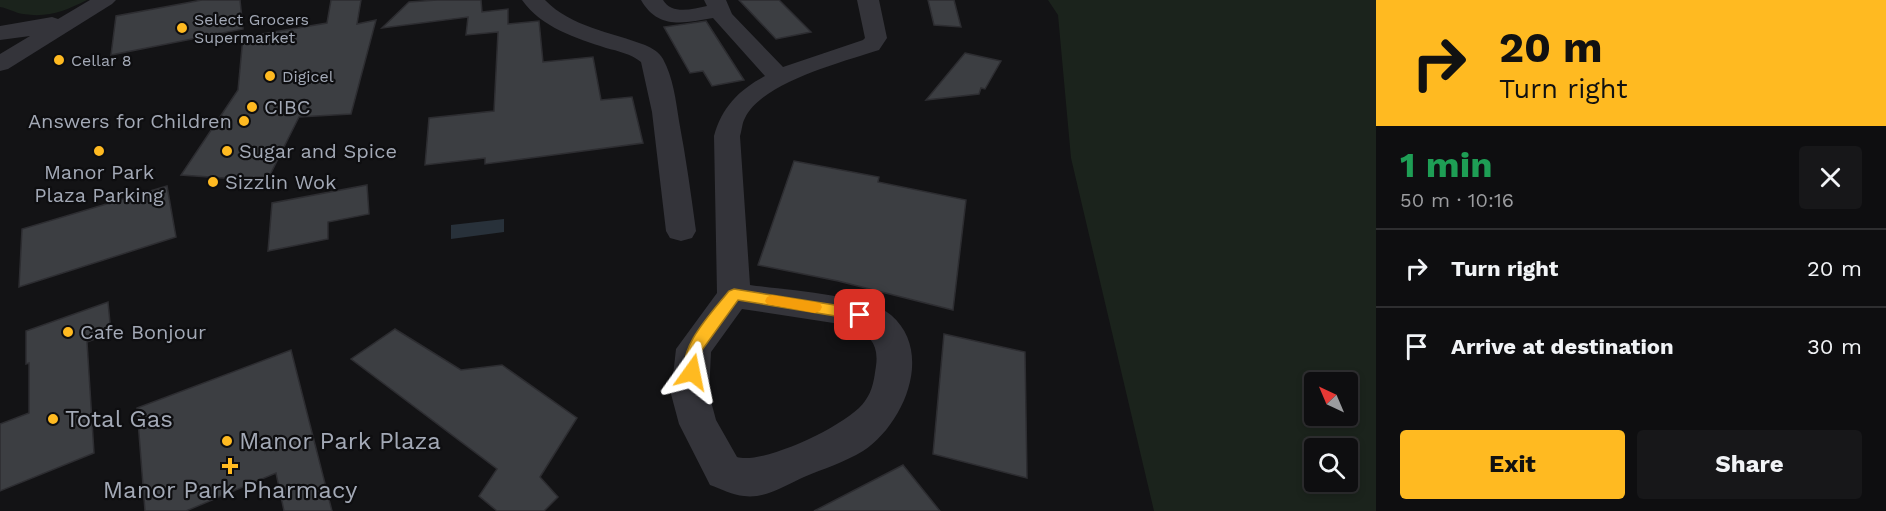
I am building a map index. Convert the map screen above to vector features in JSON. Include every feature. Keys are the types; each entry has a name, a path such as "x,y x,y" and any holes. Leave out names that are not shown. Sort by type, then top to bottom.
{"street":[{"path":"0,64 105,0"},
{"path":"533,0 546,12 578,30 640,52 651,59 656,67 665,116 681,231"},
{"path":"652,0 661,15 673,16 717,6 779,77"},
{"path":"734,295 860,315 879,324 891,340 895,356 892,384 878,414 849,439 764,476 745,478 724,472 698,424 690,394 694,349 734,295 727,136 733,114 755,92 779,77 871,45 876,38 868,0"},
{"path":"0,33 34,29 80,15"}],"shaded area":[{"path":"0,0 87,0 64,10 32,15 0,7"},
{"path":"1048,0 1376,0 1376,511 1154,511 1071,158 1058,15"},
{"path":"504,219 504,232 451,239 451,225"}],"building":[{"path":"202,0 240,0 243,29 111,55 116,16"},
{"path":"331,0 361,0 357,24 376,20 351,114 299,117 267,181 181,175 238,90 243,37 327,23"},
{"path":"481,0 482,12 508,9 508,24 539,21 543,62 593,57 601,100 632,97 643,143 485,164 485,158 425,165 429,118 494,111 498,32 466,35 468,17 382,28 409,2"},
{"path":"739,0 779,0 811,32 776,39"},
{"path":"928,0 954,0 961,27 934,25"},
{"path":"706,21 744,80 712,86 703,71 690,73 664,27"},
{"path":"965,53 1001,61 985,89 981,88 979,94 926,100"},
{"path":"794,161 879,177 878,182 966,200 953,310 838,281 758,265"},
{"path":"367,185 369,214 328,222 328,239 268,251 272,203"},
{"path":"167,186 176,237 19,287 22,229"},
{"name":"Total Gas","path":"108,302 111,333 87,342 94,453 0,491 0,424 29,413 29,363 26,364 26,331"},
{"path":"395,329 461,370 502,365 577,418 540,477 558,497 544,511 497,511 479,496 497,469 351,359"},
{"path":"944,334 1025,352 1027,478 933,454"},
{"name":"Manor Park Plaza","path":"291,350 332,511 284,511 276,473 186,511 145,511 137,408"},
{"path":"903,465 940,511 814,511"}],"slow traffic":[{"path":"772,301 815,307"}],"place":[{"name":"Select Grocers Supermarket","path":"182,28"},
{"name":"Cellar 8","path":"59,60"},
{"name":"Digicel","path":"270,76"},
{"name":"CIBC","path":"252,107"},
{"name":"Answers for Children","path":"244,121"},
{"name":"Manor Park Plaza Parking","path":"99,151"},
{"name":"Sugar and Spice","path":"227,151"},
{"name":"Sizzlin Wok","path":"213,182"},
{"name":"Cafe Bonjour","path":"68,332"},
{"name":"Total Gas","path":"53,419"},
{"name":"Manor Park Plaza","path":"227,441"},
{"name":"Manor Park Pharmacy","path":"230,466"}],"route":[{"path":"692,372 694,349 734,295 860,315"}]}
